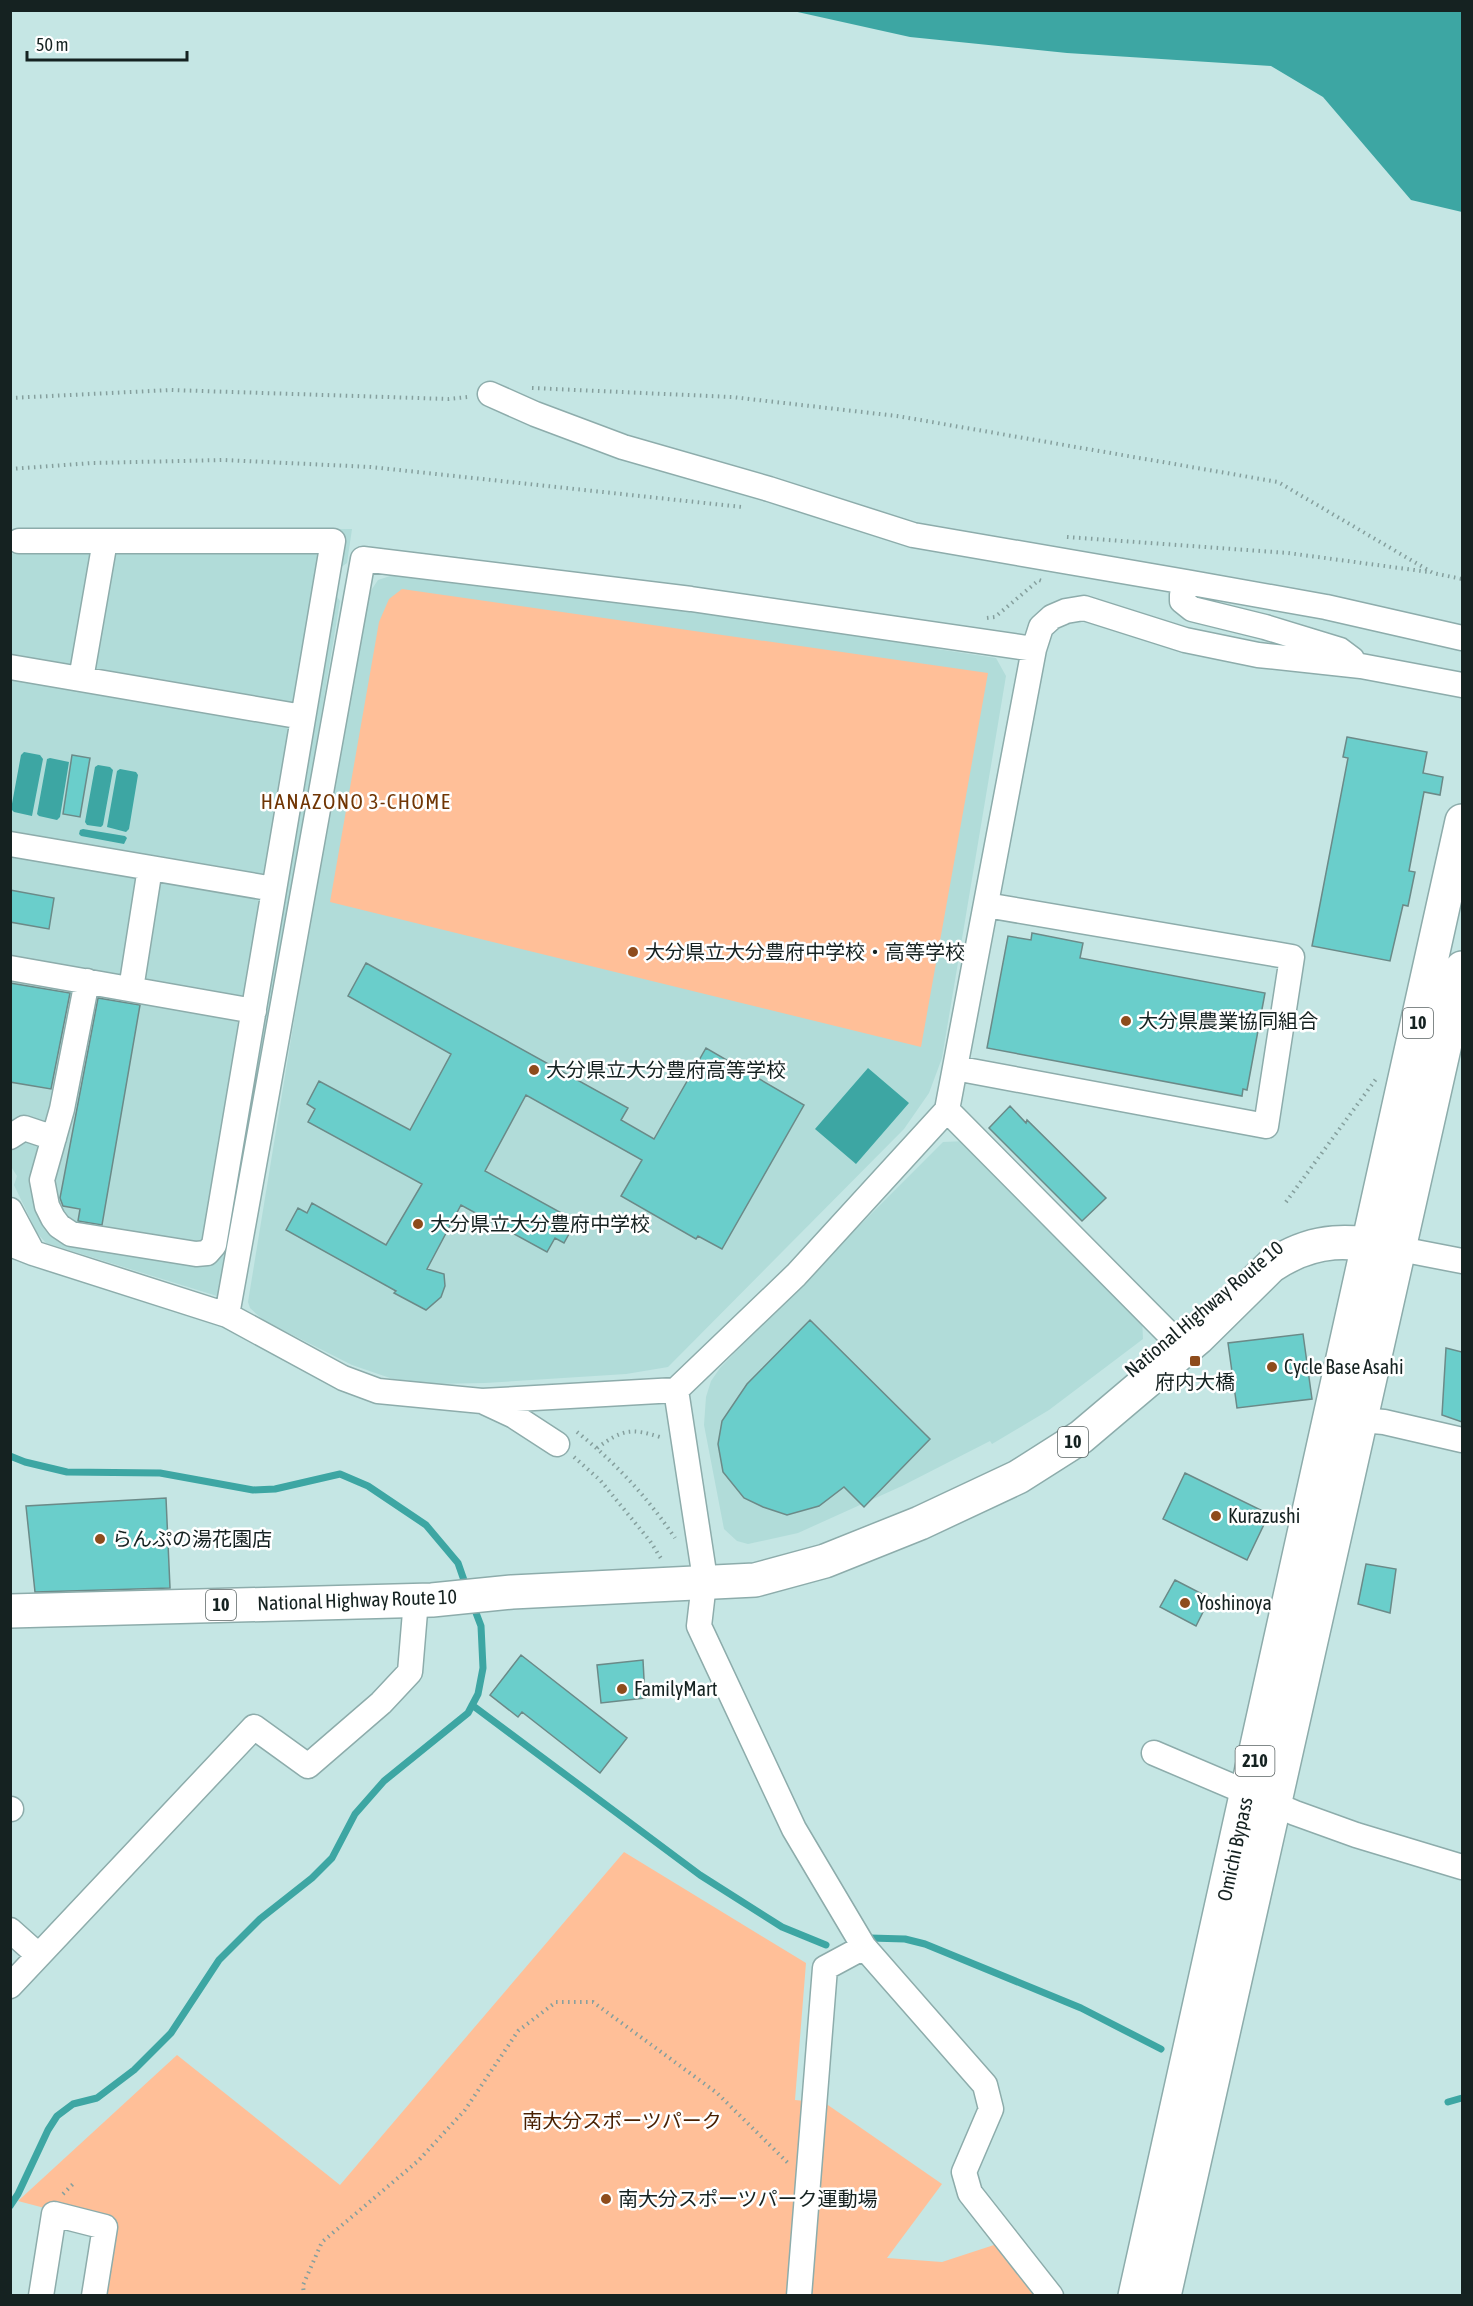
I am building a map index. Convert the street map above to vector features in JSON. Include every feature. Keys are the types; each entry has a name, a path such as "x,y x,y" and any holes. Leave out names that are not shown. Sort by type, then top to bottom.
{"highway":[{"name":"10","path":"1371,1235 1462,821"},
{"name":"10","path":"1400,1249 1462,968"},
{"name":"National Highway Route 10","path":"704,1583 752,1564 830,1541 1006,1457 1069,1420 1173,1338 1258,1260 1286,1239 1314,1227 1371,1235 1400,1249"},
{"name":"National Highway Route 10","path":"10,1611 424,1600 512,1592 755,1580 825,1561 920,1523 1018,1476 1081,1437 1198,1338 1271,1266 1285,1257 1320,1243 1371,1235"},
{"name":"Omichi Bypass","path":"1164,2295 1371,1235"},
{"name":"Omichi Bypass","path":"1135,2295 1361,1420 1400,1249"}],"street":[{"path":"490,394 535,414 623,447 780,492 913,535 1326,607 1462,638"},
{"path":"19,541 333,541 214,1245 207,1253 196,1254 66,1232 59,1226 47,1206 42,1180 62,1109 87,981"},
{"path":"81,679 105,541"},
{"path":"227,1315 363,559 691,599 1034,649"},
{"path":"1186,582 1182,601 1191,609 1265,627 1340,650 1361,666"},
{"path":"10,1244 227,1315 343,1378 378,1391 482,1401 676,1390 796,1275 947,1110 1034,649 1041,627 1052,616 1084,608 1185,639 1258,656 1361,666 1462,685"},
{"path":"10,667 303,717"},
{"path":"10,844 274,889"},
{"path":"130,989 150,868"},
{"path":"955,1068 1266,1126 1292,957 986,905"},
{"path":"10,968 254,1011"},
{"path":"947,1110 1173,1338"},
{"path":"10,1137 24,1128 54,1138"},
{"path":"10,1210 33,1253"},
{"path":"1400,1249 1462,1261"},
{"path":"676,1390 704,1583 699,1626 794,1829 864,1947 985,2085 991,2109 964,2172 970,2193 1051,2295"},
{"path":"482,1401 565,1437"},
{"path":"1361,1420 1384,1422 1462,1440"},
{"path":"10,1986 254,1727 308,1766 381,1703 410,1672 424,1600"},
{"path":"1154,1753 1261,1800 1356,1835 1462,1867"},
{"path":"10,1930 38,1955"},
{"path":"799,2295 825,1968 864,1947"},
{"path":"41,2295 54,2214 105,2227 94,2295"}],"path":[{"path":"10,398 171,390 448,399 536,388 732,397 897,416 1278,482 1433,573"},
{"path":"10,469 92,463 224,460 371,466 752,508"},
{"path":"1033,555 1044,535 1288,553 1462,579"},
{"path":"981,620 995,616 1039,580 1050,581"},
{"path":"1286,1202 1381,1073"},
{"path":"597,1448 619,1434 636,1430 661,1437"},
{"path":"565,1437 597,1448 645,1497 677,1541"},
{"path":"565,1437 650,1541 663,1561"},
{"path":"304,2295 303,2285 322,2242 418,2161 465,2110 518,2031 556,2002 593,2002 717,2093 794,2170"}],"shaded area":[{"path":"352,529 347,563 340,568 336,595 340,601 245,1176 220,1296 217,1296 46,1243 37,1233 14,1185 17,1176 10,1165 10,554 16,553 18,532"},
{"name":"大分県立大分豊府中学校・高等学校","path":"393,575 470,582 935,643 937,649 996,658 1006,676 942,1058 929,1093 904,1129 668,1367 626,1374 485,1383 434,1384 393,1379 352,1365 263,1320 250,1308 248,1302 337,758 368,595 378,580"},
{"path":"966,1141 1142,1317 1143,1339 1049,1410 992,1444 990,1441 902,1486 798,1533 748,1544 737,1541 724,1529 704,1425 706,1397 711,1381 720,1368 811,1274 943,1142"}],"green space":[{"path":"402,589 988,673 921,1047 330,902 379,622 389,599"},
{"name":"南大分スポーツパーク","path":"624,1852 806,1963 795,2100 825,2103 942,2184 887,2258 942,2262 997,2244 1037,2295 99,2295 109,2225 18,2201 177,2055 340,2185"}],"water":[{"path":"793,11 1462,11 1462,212 1411,200 1323,97 1271,66 1067,53 910,37"},
{"path":"24,752 40,755 43,759 32,816 14,812 11,809 21,755"},
{"path":"47,759 69,762 60,817 57,820 37,814"},
{"path":"98,765 110,767 113,770 101,827 87,825 85,822 95,767"},
{"path":"120,769 136,772 138,775 129,829 126,832 107,827 117,771"},
{"path":"80,830 127,838 124,844 81,836"},
{"path":"868,1068 909,1103 856,1164 815,1129"}],"building":[{"path":"1347,737 1427,752 1423,773 1443,777 1440,795 1424,792 1409,871 1415,872 1408,906 1403,905 1390,961 1312,946 1348,758 1343,757"},
{"path":"72,755 90,758 80,817 63,814"},
{"path":"10,890 54,898 49,929 10,922"},
{"name":"大分県農業協同組合","path":"1032,933 1083,943 1080,958 1265,993 1247,1090 1243,1089 1242,1096 987,1048 1008,936 1031,940"},
{"path":"366,963 628,1108 621,1120 654,1139 706,1048 804,1105 722,1249 698,1236 696,1239 621,1196 642,1160 526,1095 485,1171 576,1221 564,1243 555,1238 547,1252 461,1205 427,1269 444,1274 445,1286 441,1297 426,1310 286,1230 298,1208 307,1213 312,1203 386,1245 422,1184 308,1122 315,1109 307,1104 319,1081 410,1130 451,1054 348,996"},
{"path":"10,983 70,993 51,1089 10,1082"},
{"path":"98,998 140,1005 102,1225 78,1221 80,1209 63,1206 60,1198"},
{"path":"1010,1106 1106,1198 1082,1221 989,1128"},
{"path":"810,1320 930,1439 864,1507 844,1487 819,1506 787,1515 744,1498 723,1472 718,1444 722,1421 747,1384"},
{"path":"1303,1334 1312,1399 1237,1408 1228,1343"},
{"path":"1446,1348 1462,1352 1462,1422 1442,1415"},
{"name":"Kurazushi","path":"1185,1473 1269,1514 1247,1560 1163,1519"},
{"path":"166,1498 170,1588 35,1592 26,1506"},
{"path":"1366,1564 1396,1569 1390,1613 1358,1604"},
{"name":"Yoshinoya","path":"1175,1580 1210,1598 1196,1626 1160,1607"},
{"path":"521,1655 627,1738 600,1773 522,1712 518,1717 490,1695"},
{"name":"FamilyMart","path":"643,1660 645,1698 601,1703 597,1665"}],"waterway":[{"path":"10,1456 67,1472 160,1473 253,1490 275,1489 340,1474 368,1486 426,1525 458,1563 466,1586"},
{"path":"10,2206 57,2116 73,2104 97,2098 134,2070 171,2033 219,1960 260,1919 312,1878 332,1858 355,1814 384,1781 468,1713 478,1694 483,1668 481,1626 473,1605"},
{"path":"472,1705 700,1875 782,1927 826,1945"},
{"path":"870,1938 905,1939 925,1944 1081,2008 1161,2049"},
{"path":"1448,2102 1462,2098"}],"place":[{"name":"大分県立大分豊府中学校・高等学校","path":"633,952"},
{"name":"大分県農業協同組合","path":"1126,1021"},
{"name":"大分県立大分豊府高等学校","path":"534,1070"},
{"name":"大分県立大分豊府中学校","path":"418,1224"},
{"name":"府内大橋","path":"1195,1361"},
{"name":"Cycle Base Asahi","path":"1272,1367"},
{"name":"Kurazushi","path":"1216,1516"},
{"name":"らんぷの湯花園店","path":"100,1539"},
{"name":"Yoshinoya","path":"1185,1603"},
{"name":"FamilyMart","path":"622,1689"},
{"name":"南大分スポーツパーク運動場","path":"606,2199"}],"district":[{"name":"HANAZONO 3-CHOME","path":"356,802"}]}
